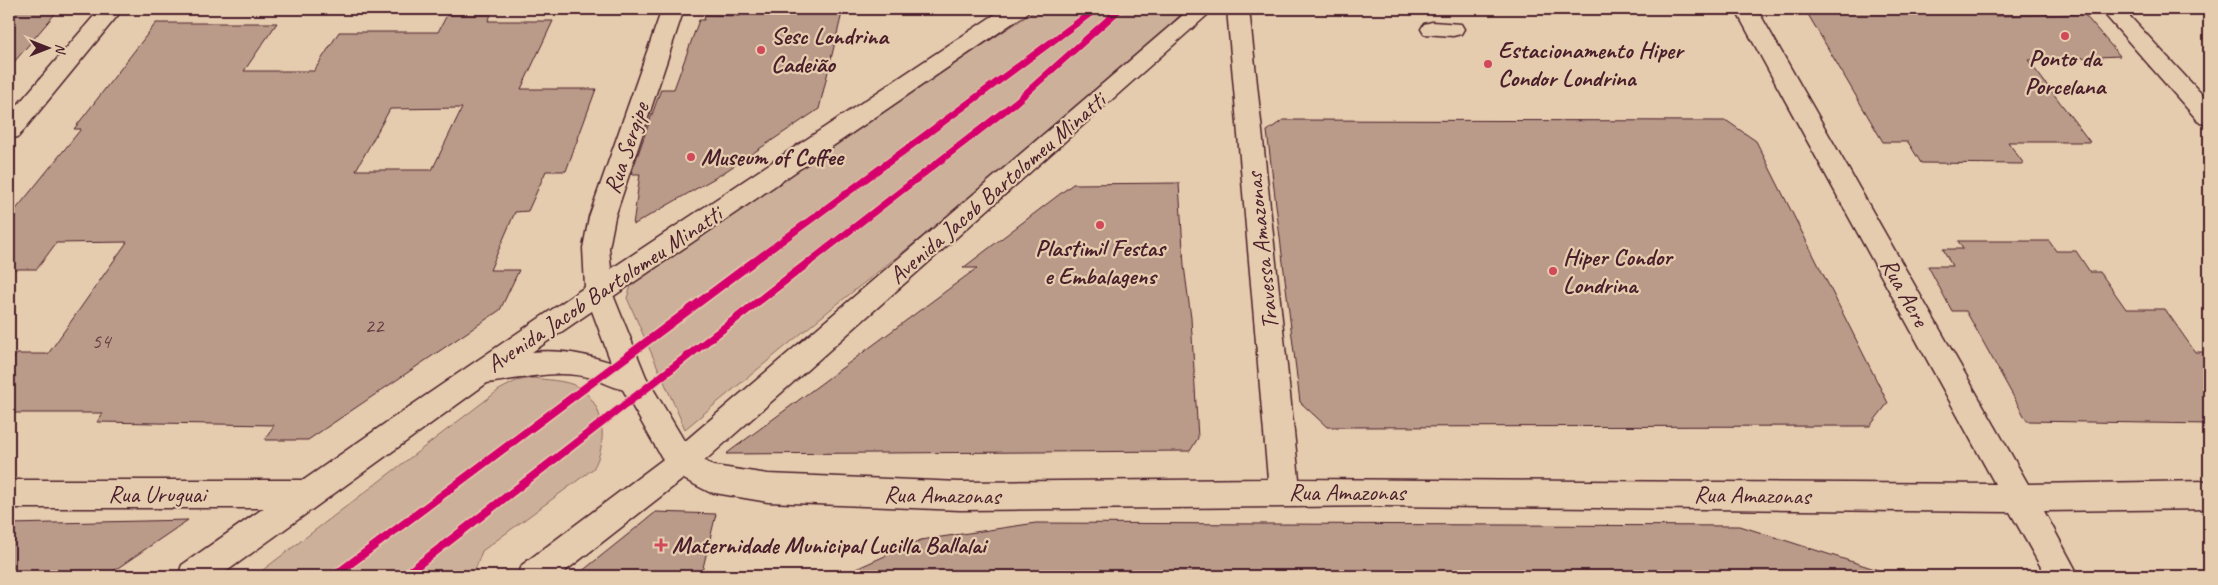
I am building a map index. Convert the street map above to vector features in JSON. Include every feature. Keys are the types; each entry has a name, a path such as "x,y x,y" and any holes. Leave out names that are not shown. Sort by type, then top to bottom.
{"street":[{"path":"9,131 112,9"},
{"name":"Rua Sergipe","path":"599,292 596,248 602,218 673,9"},
{"name":"Avenida Jacob Bartolomeu Minatti","path":"194,576 306,494 477,374 1018,9"},
{"name":"Avenida Jacob Bartolomeu Minatti","path":"534,576 681,463 1204,9"},
{"name":"Travessa Amazonas","path":"1238,9 1286,492"},
{"name":"Rua Acre","path":"1746,9 2063,576"},
{"path":"2111,9 2209,117"},
{"name":"Rua Amazonas","path":"599,292 633,382 681,463 709,479 768,488 821,492 960,496 1286,492 2020,498 2209,495"},
{"path":"477,374 509,367 563,363 590,367 633,382"},
{"name":"Rua Uruguai","path":"9,494 306,494"}],"shaded area":[{"path":"1038,9 1186,9 1121,74 1042,142 831,309 685,429 627,298 636,271"},
{"path":"532,378 568,383 578,387 587,394 594,403 602,425 601,448 598,459 593,469 482,551 473,576 255,576 499,390 516,381"}],"building":[{"path":"9,9 59,9 9,68"},
{"path":"742,9 843,9 819,109 720,175 633,225 640,174 631,174 661,89 674,89 699,20 704,20 705,15 740,16"},
{"path":"1806,11 1992,12 1995,16 2084,14 2120,56 2028,60 2090,142 2008,142 2024,164 1921,163 1908,142 1883,142"},
{"path":"447,15 491,15 488,21 553,21 521,89 596,89 566,171 546,171 528,211 515,212 490,270 519,270 500,310 308,440 265,440 274,425 97,422 103,413 9,413 9,365 17,354 48,354 127,242 56,243 37,269 9,269 9,218 81,129 74,129 156,23 277,23 244,71 314,71 339,32 438,32","holes":["462,108 432,170 356,170 390,109"]},
{"name":"Hiper Condor Londrina","path":"1283,120 1727,121 1756,141 1888,403 1870,426 1327,427 1300,402 1267,131"},
{"path":"1179,183 1184,266 1191,318 1198,438 1190,451 726,454 977,268 963,268 1073,184"},
{"path":"1958,241 2049,241 2056,251 2076,251 2090,272 2100,272 2126,309 2165,309 2195,352 2209,352 2209,424 2027,421 1966,311 1952,311 1928,266 1952,266 1943,249 1963,249"},
{"name":"Maternidade Municipal Lucilla Ballalai","path":"656,512 716,514 701,576 576,576"},
{"path":"188,520 106,576 9,576 9,524"},
{"path":"1036,523 1740,526 1878,570 1877,576 840,576 921,540"}],"cycle path":[{"path":"334,576 545,416 1096,9"},
{"path":"404,576 1016,102 1120,9"}],"place":[{"name":"Ponto da Porcelana","path":"2065,36"},
{"name":"Sesc Londrina Cadeião","path":"761,50"},
{"name":"Estacionamento Hiper Condor Londrina","path":"1488,64"},
{"name":"Museum of Coffee","path":"691,157"},
{"name":"Plastimil Festas e Embalagens","path":"1100,225"},
{"name":"Hiper Condor Londrina","path":"1553,271"},
{"name":"Maternidade Municipal Lucilla Ballalai","path":"661,545"}]}
